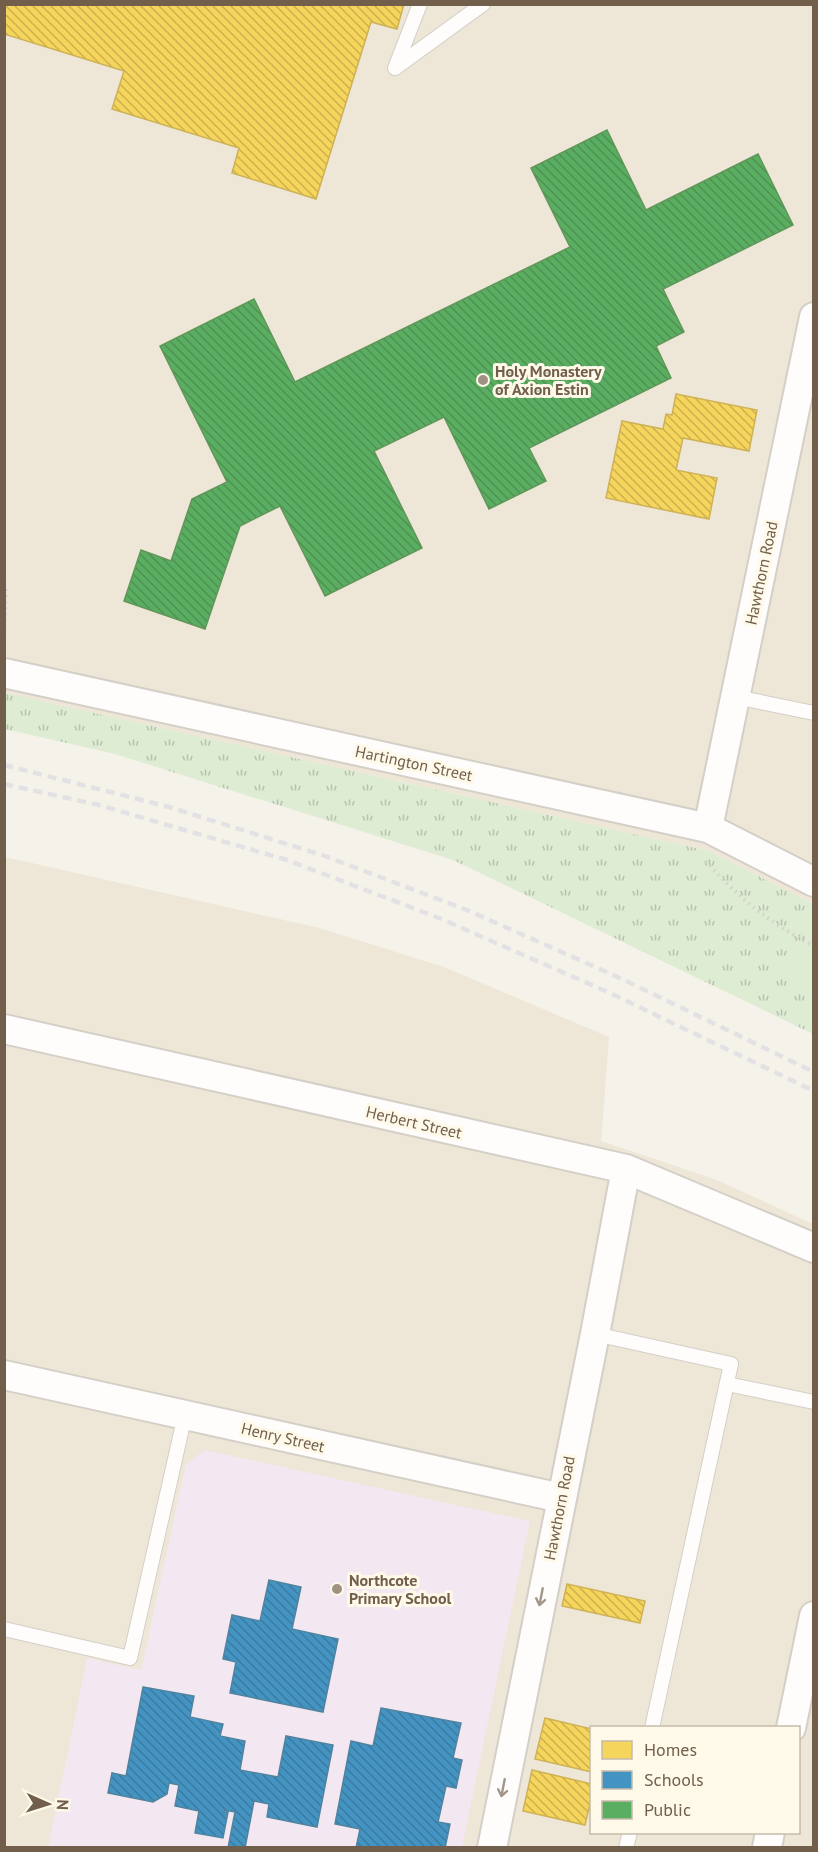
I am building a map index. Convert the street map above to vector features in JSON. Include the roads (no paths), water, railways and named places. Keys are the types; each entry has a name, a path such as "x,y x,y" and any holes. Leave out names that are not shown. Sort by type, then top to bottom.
{"street":[{"name":"Hawthorn Road","path":"708,828 813,317"},
{"name":"Hartington Street","path":"4,672 708,828 813,882"},
{"name":"Herbert Street","path":"4,1029 626,1169 813,1248"},
{"name":"Hawthorn Road","path":"492,1848 626,1169"},
{"name":"Henry Street","path":"4,1375 561,1498"},
{"path":"791,1726 813,1616"}],"lane":[{"path":"420,4 395,68 483,4"},
{"path":"736,697 813,713"},
{"path":"595,1334 731,1364 652,1726"},
{"path":"727,1384 813,1402"},
{"path":"4,1629 130,1658 185,1415"}],"railway":[{"path":"4,765 169,807 322,855 467,910 620,978 814,1072"},
{"path":"4,784 99,805 287,860 439,918 610,993 814,1091"}],"place":[{"name":"Holy Monastery of Axion Estin","path":"483,380"},
{"name":"Northcote Primary School","path":"337,1589"}]}
